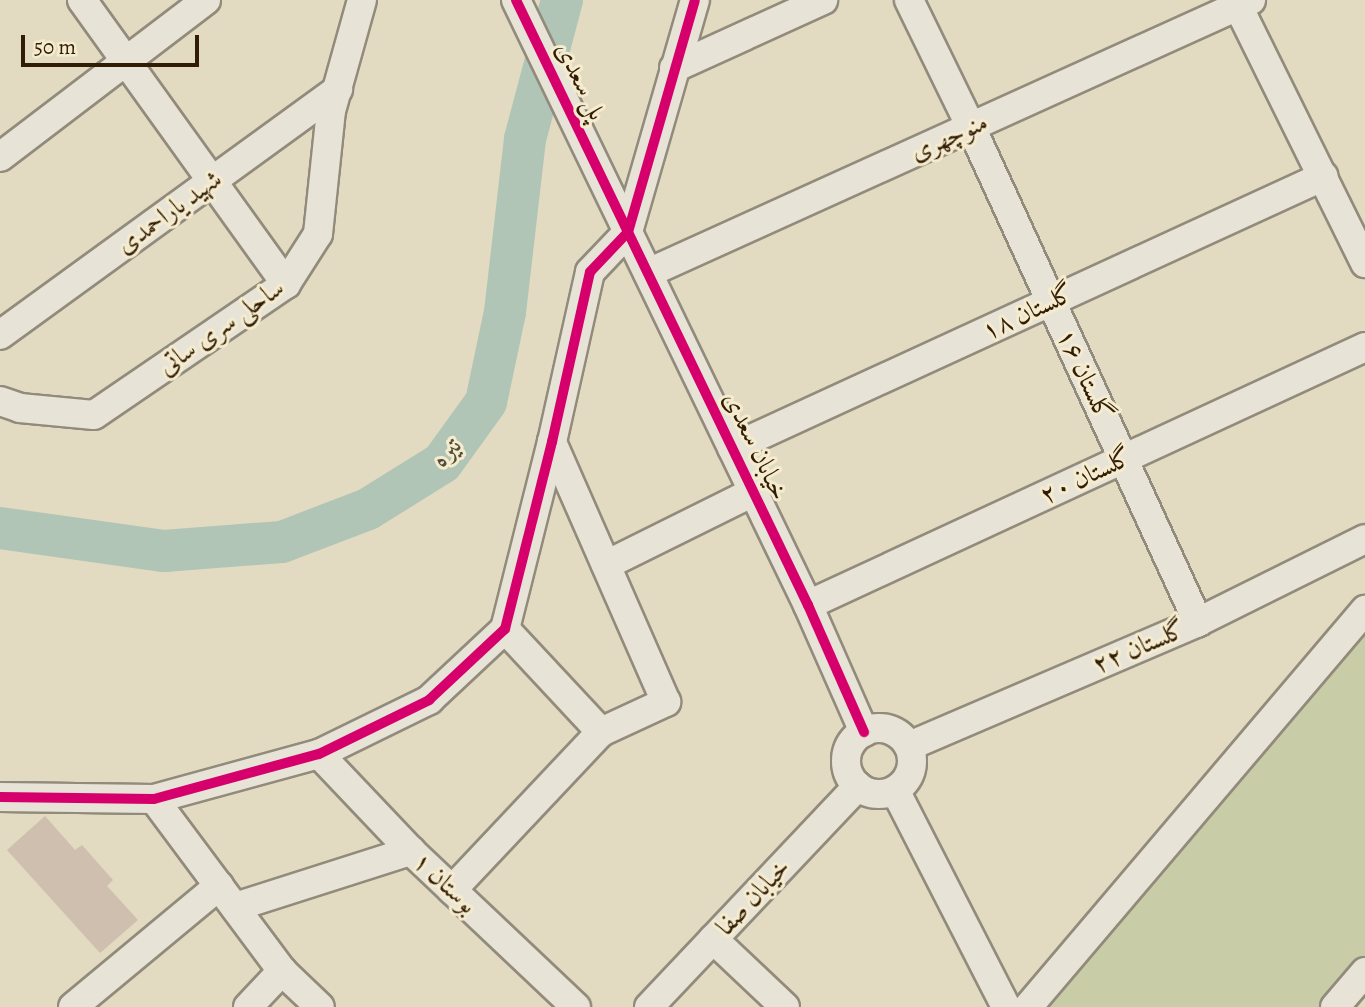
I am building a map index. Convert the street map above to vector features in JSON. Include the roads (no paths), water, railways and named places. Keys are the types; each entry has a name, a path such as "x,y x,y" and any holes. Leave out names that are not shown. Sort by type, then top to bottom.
{"street":[{"path":"82,0 286,284"},
{"path":"0,157 206,0"},
{"name":"ساحلی سری ساتی","path":"0,401 20,408 94,415 286,284 318,233 331,111 362,0"},
{"name":"پل سعدی","path":"516,0 604,182"},
{"path":"0,797 154,799 319,754 429,700 505,629 552,442 590,272 628,232 695,0"},
{"path":"674,68 824,0"},
{"name":"گلستان ۱۶","path":"909,0 971,127 1198,622"},
{"path":"1233,5 1324,176 1365,262"},
{"name":"منوچهری","path":"648,273 1233,5"},
{"name":"شهید یاراحمدی","path":"0,335 338,89"},
{"name":"گلستان ۱۸","path":"732,449 1324,176"},
{"name":"خیابان سعدی","path":"604,182 808,605 864,732"},
{"name":"گلستان ۲۰","path":"808,605 1365,347"},
{"path":"452,890 601,732 666,702 552,442"},
{"path":"606,565 753,492"},
{"name":"گلستان ۲۲","path":"909,746 1198,622 1365,539"},
{"path":"1028,1007 1365,610"},
{"path":"505,629 601,732"},
{"path":"876,728 889,729 900,735 909,746 911,771 895,790 882,794 869,792 858,786 850,776 846,764 854,739 864,732 876,728"},
{"name":"بوستان ۱","path":"319,754 411,851 576,1007"},
{"name":"خیابان صفا","path":"649,1007 858,786"},
{"path":"895,790 1006,1007"},
{"path":"154,799 282,971 320,1007"},
{"path":"73,1007 227,896 411,851"},
{"path":"713,939 785,1007"},
{"path":"248,1007 282,971"},
{"path":"1335,1007 1365,972"}],"waterway":[{"name":"تيره","path":"0,528 164,551 282,542 368,509 442,463 486,402 505,312 525,139 562,0"}]}
